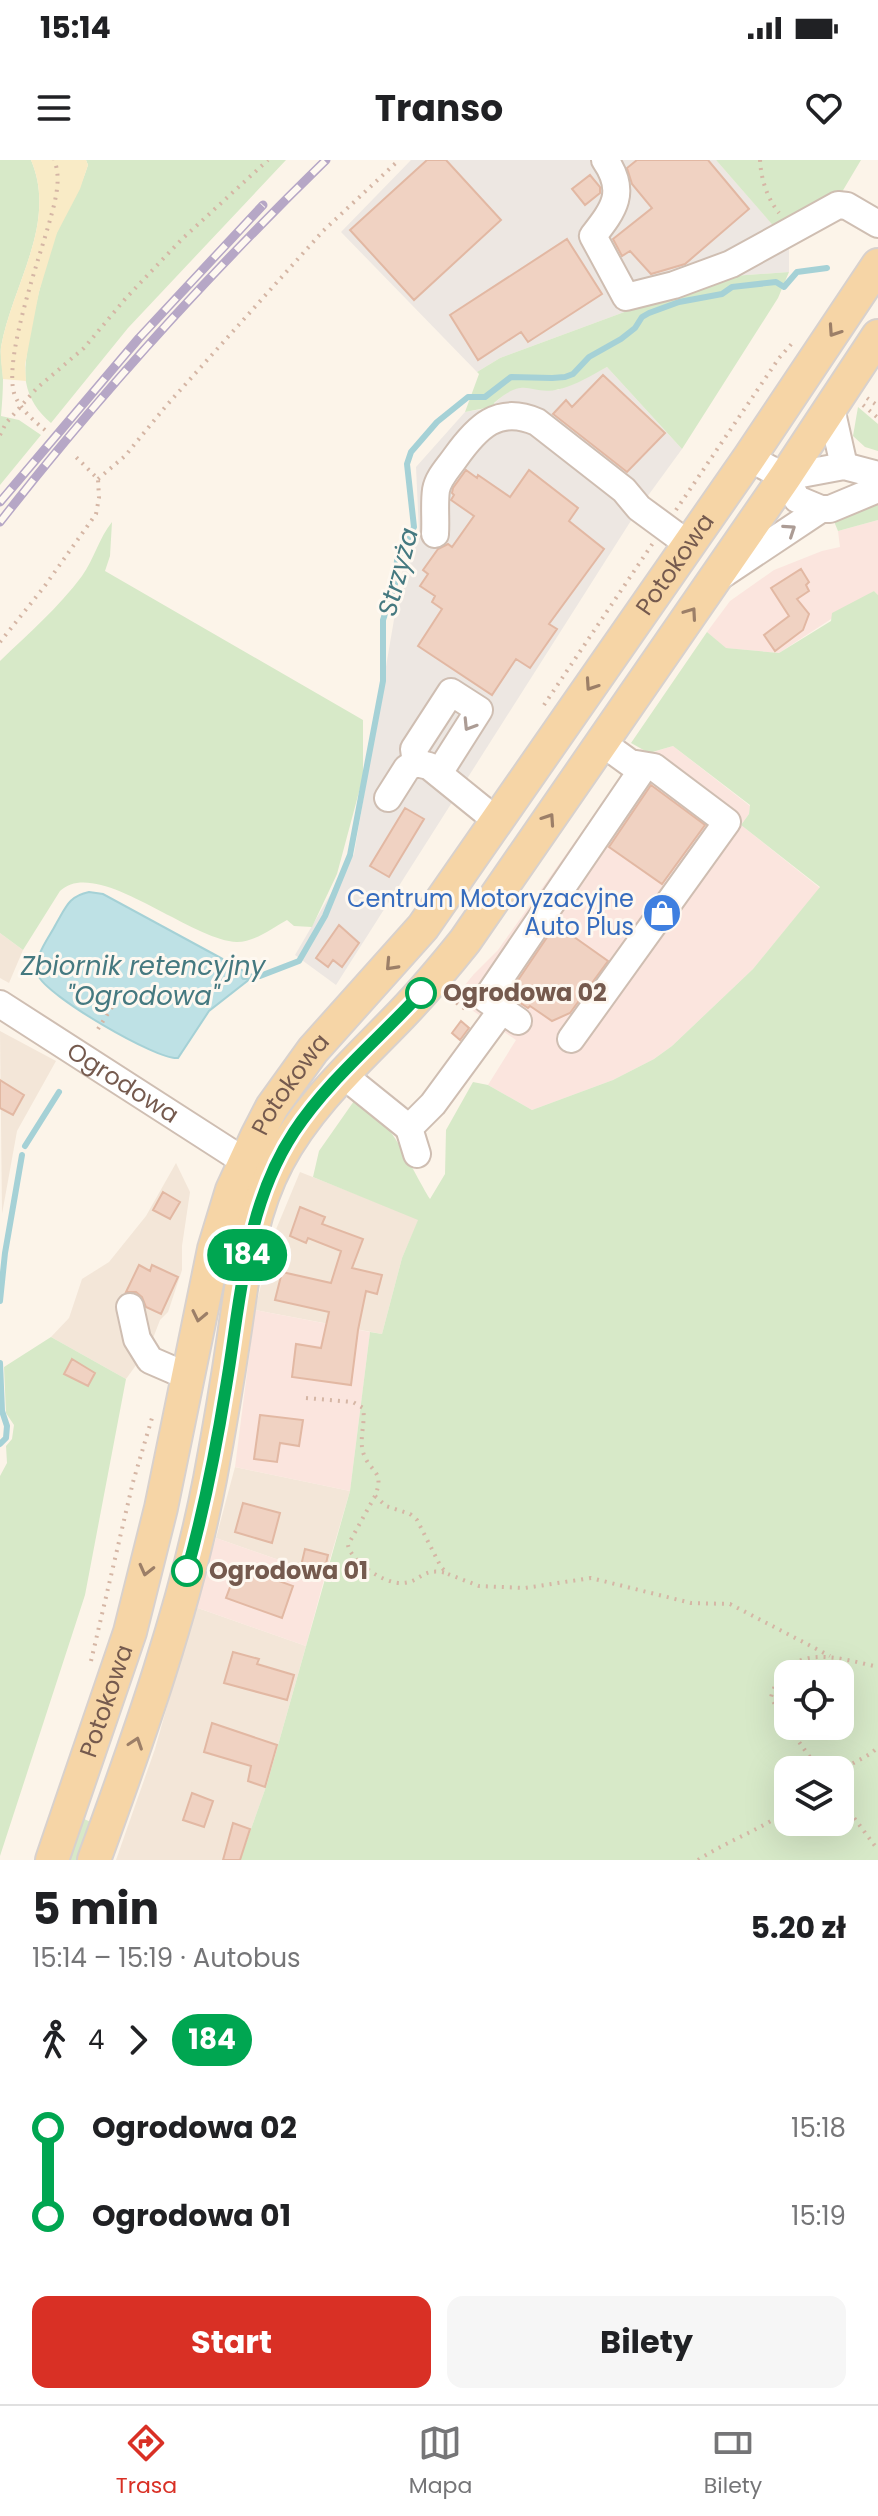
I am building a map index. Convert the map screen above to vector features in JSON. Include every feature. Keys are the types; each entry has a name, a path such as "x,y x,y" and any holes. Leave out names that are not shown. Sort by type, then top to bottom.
{"main road":[{"name":"Potokowa","path":"52,1860 130,1632 163,1495 222,1219 244,1161 272,1107 313,1050 406,949 497,821 635,621 676,535 749,458 878,265"},
{"name":"Potokowa","path":"94,1860 153,1691 201,1521 251,1233 274,1169 312,1107 401,1015 465,941 785,477 844,402 878,336"},
{"path":"635,621 668,645"},
{"path":"313,1050 342,1074"},
{"path":"73,1801 110,1816"}],"street":[{"path":"605,160 612,170 617,193 613,211 593,236 626,297 674,285 731,264 841,205 878,224"},
{"path":"844,402 844,466"},
{"path":"435,534 436,490 449,466 478,429 506,416 521,415 537,422 676,535"},
{"path":"749,458 785,477 797,499 821,509"},
{"path":"785,477 844,466 878,475"},
{"name":"Potokowa","path":"713,581 821,509 830,509 878,489"},
{"path":"571,1039 727,822 654,767 630,763 601,742"},
{"path":"409,1128 510,1016 486,999 644,767"},
{"path":"388,798 407,768 427,768 497,821"},
{"name":"Ogrodowa","path":"0,1004 244,1161"},
{"path":"342,1074 409,1128 417,1154"},
{"path":"130,1307 137,1339 148,1358 153,1363 187,1376"}],"path":[{"path":"45,430 20,406 14,393 13,353 55,204 58,169 54,160"},
{"path":"1,431 37,388 84,348 181,240 268,160"},
{"path":"98,479 125,456 323,231 399,160"},
{"path":"760,160 771,202 793,230"},
{"path":"537,714 676,535 774,366 797,338"},
{"path":"844,402 862,404 878,418"},
{"path":"0,642 96,514 98,479 73,454"},
{"path":"98,1029 112,1007"},
{"path":"306,1398 353,1402 363,1408 364,1456 378,1475 379,1485 348,1545 351,1556 365,1567 398,1583 408,1583 432,1571 479,1586 525,1588 591,1578 691,1603 730,1604 830,1656 878,1667"},
{"path":"90,1666 133,1482 156,1406"},
{"path":"375,1496 386,1506 410,1514 417,1520 441,1567 448,1574"},
{"path":"809,1756 771,1697 784,1669 799,1661 830,1656"},
{"path":"854,1762 870,1756 878,1747"},
{"path":"854,1818 878,1850"},
{"path":"698,1860 737,1837 774,1821"}],"shaded area":[{"path":"411,160 716,160 787,241 789,272 719,277 500,358 477,372 341,232"},
{"path":"607,367 682,449 639,508 336,985 295,955 354,854 404,561 419,532 416,467 465,412 489,408 507,392 519,387 558,390"},
{"path":"878,520 878,595 874,591 779,653 725,648 707,632 730,601 774,570 840,547 838,531"},
{"name":"Centrum Motoryzacyjne Auto Plus","path":"673,746 750,806 749,814 741,825 820,888 753,969 672,1046 613,1080 532,1110 488,1085 516,1040 454,998 498,950 642,747 650,753"},
{"path":"0,933 23,950 9,983 0,978"},
{"path":"0,1031 56,1061 17,1131 2,1214"},
{"path":"176,1163 190,1192 182,1246 182,1270 168,1312 160,1320 150,1346 126,1379 51,1337 69,1318 82,1279 109,1262 146,1216"},
{"path":"300,1172 419,1219 402,1258 382,1334 255,1310 272,1239"},
{"path":"255,1310 370,1332 350,1491 235,1467"},
{"path":"235,1467 350,1491 325,1576 216,1538"},
{"path":"216,1538 325,1576 306,1646 195,1607"},
{"path":"195,1607 306,1646 267,1784 240,1860 116,1860 155,1749"}],"green space":[{"path":"0,160 31,160 38,184 39,207 30,254 1,347 1,416 19,420 41,435 0,485"},
{"path":"86,160 286,160 128,328 51,423 38,410 29,394 25,369 27,352 47,262 57,232 85,174"},
{"path":"716,160 861,160 839,197 777,230"},
{"path":"789,272 778,298 682,449 607,367 566,387 550,391 521,388 505,394 494,403 496,406 465,412 479,374 477,372 500,358 719,277"},
{"path":"858,407 878,424 878,451 865,447 853,436"},
{"path":"878,504 878,520 838,531 833,519"},
{"path":"112,522 110,556 105,571 363,720 363,777 337,874 312,927 294,926 287,920 257,937 237,942 194,928 120,891 97,884 76,883 60,891 23,950 0,933 0,661 73,587"},
{"path":"874,591 878,595 878,1860 240,1860 267,1784 350,1491 370,1332 382,1334 402,1258 418,1220 313,1177 319,1151 354,1101 366,1106 388,1128 430,1199 445,1174 446,1130 473,1082 488,1085 532,1110 613,1080 672,1046 753,969 820,887 741,825 749,814 750,805 673,746 649,753 631,743 707,632 726,648 779,653 831,621 832,613"},
{"path":"51,1337 126,1379 85,1595 0,1856 0,1476 7,1463 6,1446 12,1439 14,1425 6,1413 4,1367"},
{"path":"82,1818 93,1823 82,1860 65,1860"}],"sand":[{"path":"31,160 86,160 88,165 80,189 57,233 39,292 25,365 26,381 3,379 1,351 36,231 38,184"}],"water":[{"name":"Zbiornik retencyjny \"Ogrodowa\"","path":"89,892 103,894 219,957 251,978 209,1011 178,1058 149,1049 103,1025 60,997 38,975 39,955 66,907 72,899"}],"building":[{"path":"427,160 446,160 501,220 414,300 350,230"},
{"path":"637,160 708,160 749,209 685,264 651,274 630,251 622,256 613,239 652,208 632,184 627,168"},
{"path":"590,175 600,187 600,193 585,205 572,189"},
{"path":"567,239 602,294 528,342 521,332 478,360 450,315"},
{"path":"603,375 665,433 627,472 553,414 566,400 572,407"},
{"path":"466,470 510,497 529,470 578,508 569,521 604,549 549,624 557,629 530,668 516,659 492,695 418,646 442,609 432,602 435,596 420,586 428,574 423,570 438,549 448,544 452,547 474,516 451,500 453,488"},
{"path":"801,569 809,582 806,585 809,591 797,599 809,614 803,630 775,651 764,635 789,616 771,588"},
{"path":"651,785 705,825 662,884 609,847"},
{"path":"405,808 424,819 389,877 370,866"},
{"path":"339,925 359,943 342,967 333,960 328,967 316,958"},
{"path":"560,927 608,961 570,1013 552,1021 508,995 550,933 554,936"},
{"path":"461,1021 469,1028 460,1040 452,1033"},
{"path":"0,1080 24,1095 13,1115 0,1108"},
{"path":"163,1192 180,1202 170,1219 153,1210"},
{"path":"300,1207 325,1217 322,1224 363,1239 352,1268 382,1275 377,1294 366,1291 351,1385 292,1377 296,1344 321,1348 329,1312 275,1300 282,1272 331,1283 341,1251 308,1238 306,1243 290,1236"},
{"path":"139,1265 150,1271 152,1265 178,1277 161,1314 146,1307 136,1292 126,1292"},
{"path":"72,1359 95,1373 88,1386 64,1374"},
{"path":"260,1415 303,1420 299,1446 280,1443 277,1462 254,1459"},
{"path":"243,1503 280,1513 272,1543 235,1532"},
{"path":"305,1549 328,1555 324,1572 301,1566"},
{"path":"238,1566 293,1586 282,1618 226,1598"},
{"path":"233,1652 259,1659 257,1664 294,1675 287,1700 224,1683"},
{"path":"212,1723 277,1745 265,1787 248,1781 251,1766 204,1752"},
{"path":"192,1793 213,1801 204,1827 183,1820"},
{"path":"233,1823 250,1829 240,1860 223,1860"}],"waterway":[{"name":"Strzyża","path":"244,977 260,976 299,961 325,916 350,855 383,681 383,620 396,581 397,560 414,527 407,464 411,452 437,422 468,397 485,397 511,377 552,378 573,374 589,357 621,339 649,313 679,302 722,294 732,287 776,282 784,287 797,272 827,268"},
{"name":"Strzyża","path":"25,1146 59,1092"},
{"name":"Strzyża","path":"0,1301 22,1155"},
{"name":"Strzyża","path":"0,1363 2,1411 7,1426 6,1438 0,1444"}],"railway":[{"path":"0,522 157,335 326,160"},
{"path":"0,502 139,338 263,205"}],"bus line":[{"name":"184","path":"187,1571 210,1477 251,1233 270,1177 312,1107 421,993"}],"place":[{"name":"Centrum Motoryzacyjne Auto Plus","path":"662,913"},
{"name":"Ogrodowa 02","path":"421,993"},
{"name":"Ogrodowa 01","path":"187,1571"}]}
